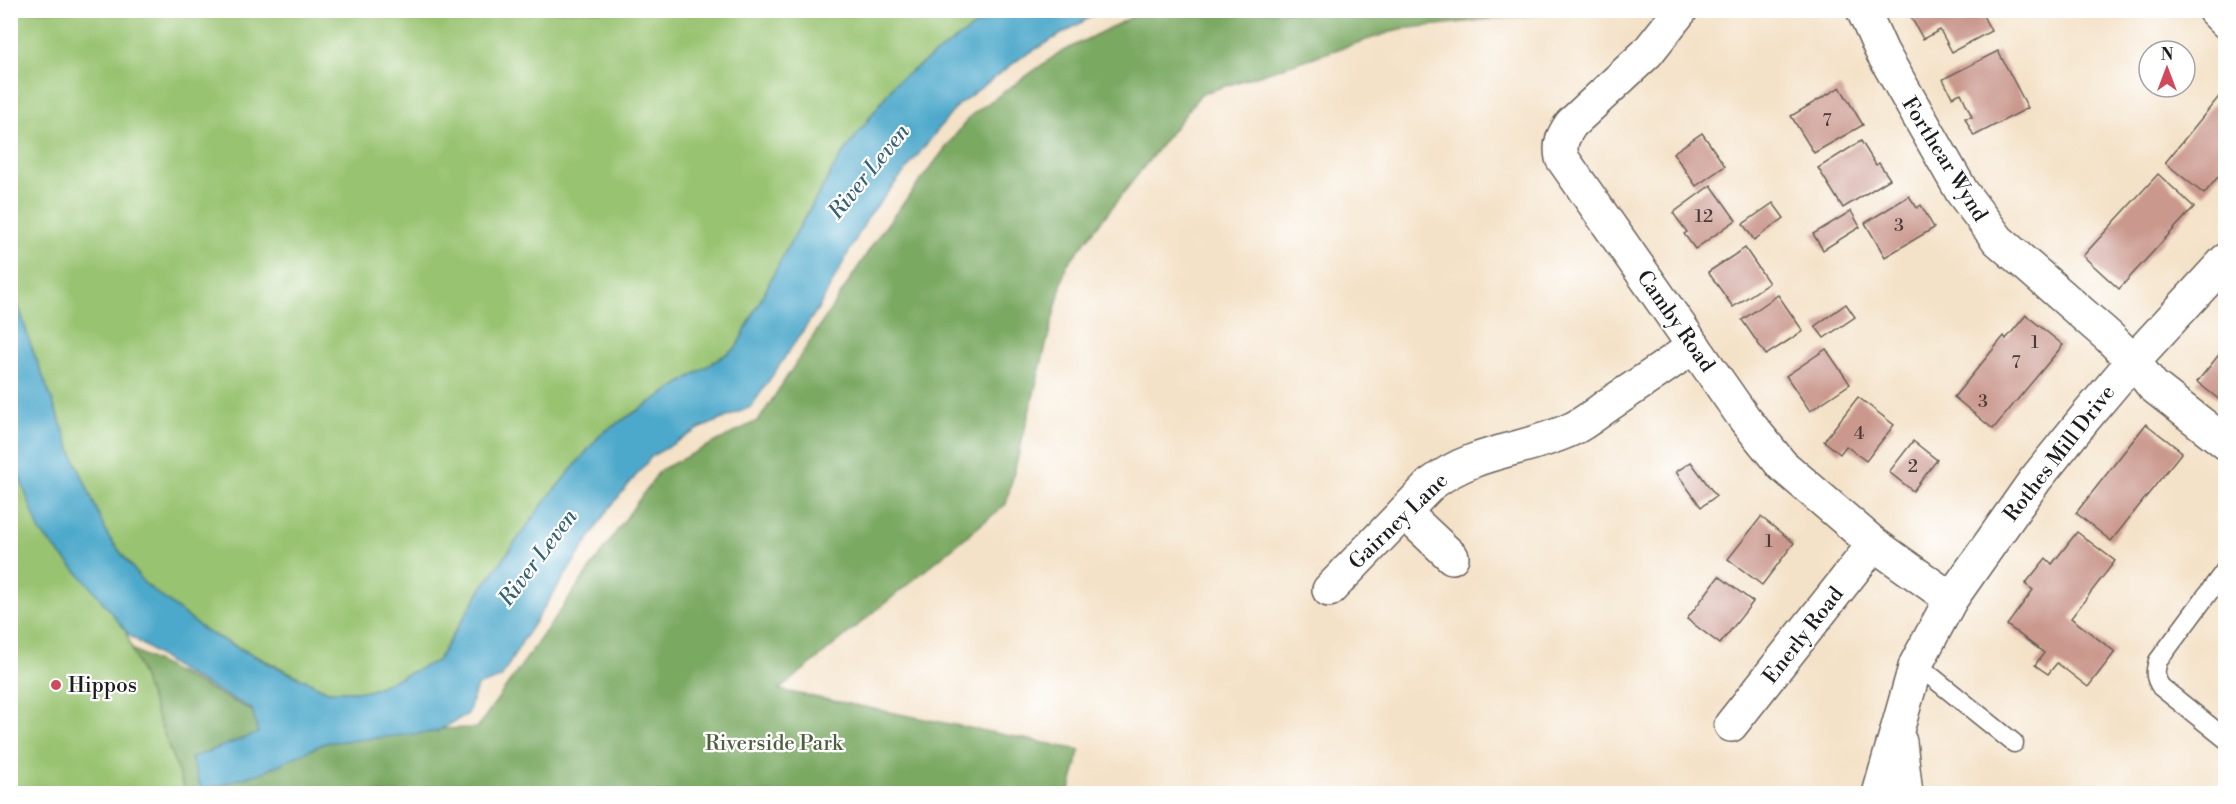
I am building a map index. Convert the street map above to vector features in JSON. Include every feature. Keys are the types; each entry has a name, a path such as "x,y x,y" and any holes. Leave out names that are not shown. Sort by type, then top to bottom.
{"street":[{"name":"Camby Road","path":"1681,10 1647,53 1570,124 1562,137 1560,147 1562,158 1744,418 1782,465 1875,544 1951,598"},
{"name":"Forthear Wynd","path":"1863,10 1882,52 1915,113 1981,220 2014,256 2109,337 2133,361 2153,386 2226,443"},
{"path":"2214,10 2226,22"},
{"name":"Rothes Mill Drive","path":"1879,794 1916,664 1951,598 2035,480 2133,361 2226,260"},
{"name":"Gairney Lane","path":"1329,590 1431,484 1445,473 1485,455 1551,438 1575,428 1694,346"},
{"path":"1404,512 1452,557"},
{"name":"Enerly Road","path":"1731,725 1875,544"},
{"path":"1899,725 1906,794"}],"lane":[{"path":"2226,569 2158,661 2155,670 2156,679 2161,687 2226,739"},
{"path":"1916,664 2014,743"}],"green space":[{"path":"10,11 996,11 896,82 839,159 787,248 736,348 602,433 545,501 482,588 437,661 369,691 328,691 207,632 144,583 108,536 73,455 29,340 11,280"},
{"name":"Riverside Park","path":"1144,11 1565,11 1400,29 1201,94 1066,266 1006,504 779,690 1080,750 1069,793 186,793 132,649 293,732 477,728 660,470 759,420 879,235 970,116 1059,53"},
{"path":"11,324 186,793 11,793"}],"water":[{"name":"River Leven","path":"996,11 1101,11 1022,57 958,105 868,217 819,307 751,407 699,429 652,456 607,511 501,678 477,686 468,714 436,732 325,743 261,773 202,790 191,758 258,733 252,709 184,673 129,635 91,587 40,532 11,454 11,280 29,340 73,455 108,536 144,583 207,632 266,662 328,691 369,691 437,661 482,588 545,501 602,433 736,348 787,248 839,159 896,82"}],"building":[{"path":"1924,10 1980,10 1991,31 1952,52 1940,30 1923,39 1911,17"},
{"path":"1998,51 2028,108 1974,136 1965,118 1972,117 1961,93 1952,97 1943,79"},
{"path":"1840,87 1863,125 1814,153 1791,116"},
{"path":"2226,88 2226,167 2204,194 2165,163"},
{"path":"1702,133 1725,166 1696,186 1673,153"},
{"path":"1861,141 1876,165 1879,163 1890,179 1843,208 1818,168"},
{"path":"2158,174 2194,207 2119,289 2083,256"},
{"path":"1711,185 1736,220 1695,249 1684,234 1687,232 1673,213"},
{"path":"1909,196 1917,208 1921,205 1934,228 1885,257 1865,223"},
{"path":"1773,203 1784,218 1754,240 1743,224"},
{"path":"1851,211 1860,227 1823,250 1813,234"},
{"path":"1745,248 1769,283 1733,307 1708,272"},
{"path":"1778,295 1803,331 1766,355 1742,320"},
{"path":"1846,304 1855,317 1824,338 1815,326"},
{"path":"2026,315 2063,345 1993,429 1954,397 2004,336 2006,339"},
{"path":"2226,346 2226,405 2197,382"},
{"path":"1826,349 1850,384 1810,411 1786,376"},
{"path":"1858,397 1894,425 1866,461 1846,446 1840,454 1824,441"},
{"path":"2146,424 2182,452 2111,541 2076,513"},
{"path":"1913,441 1937,460 1913,491 1889,472"},
{"path":"1691,462 1716,496 1701,507 1676,472"},
{"path":"1761,517 1794,543 1762,585 1728,559"},
{"path":"2077,532 2115,561 2071,618 2115,652 2088,687 2057,663 2048,674 2035,665 2044,653 2007,625 2033,590 2025,584 2046,558 2052,564"},
{"path":"1719,576 1753,602 1720,644 1687,619"}],"place":[{"name":"Hippos","path":"56,685"}]}
